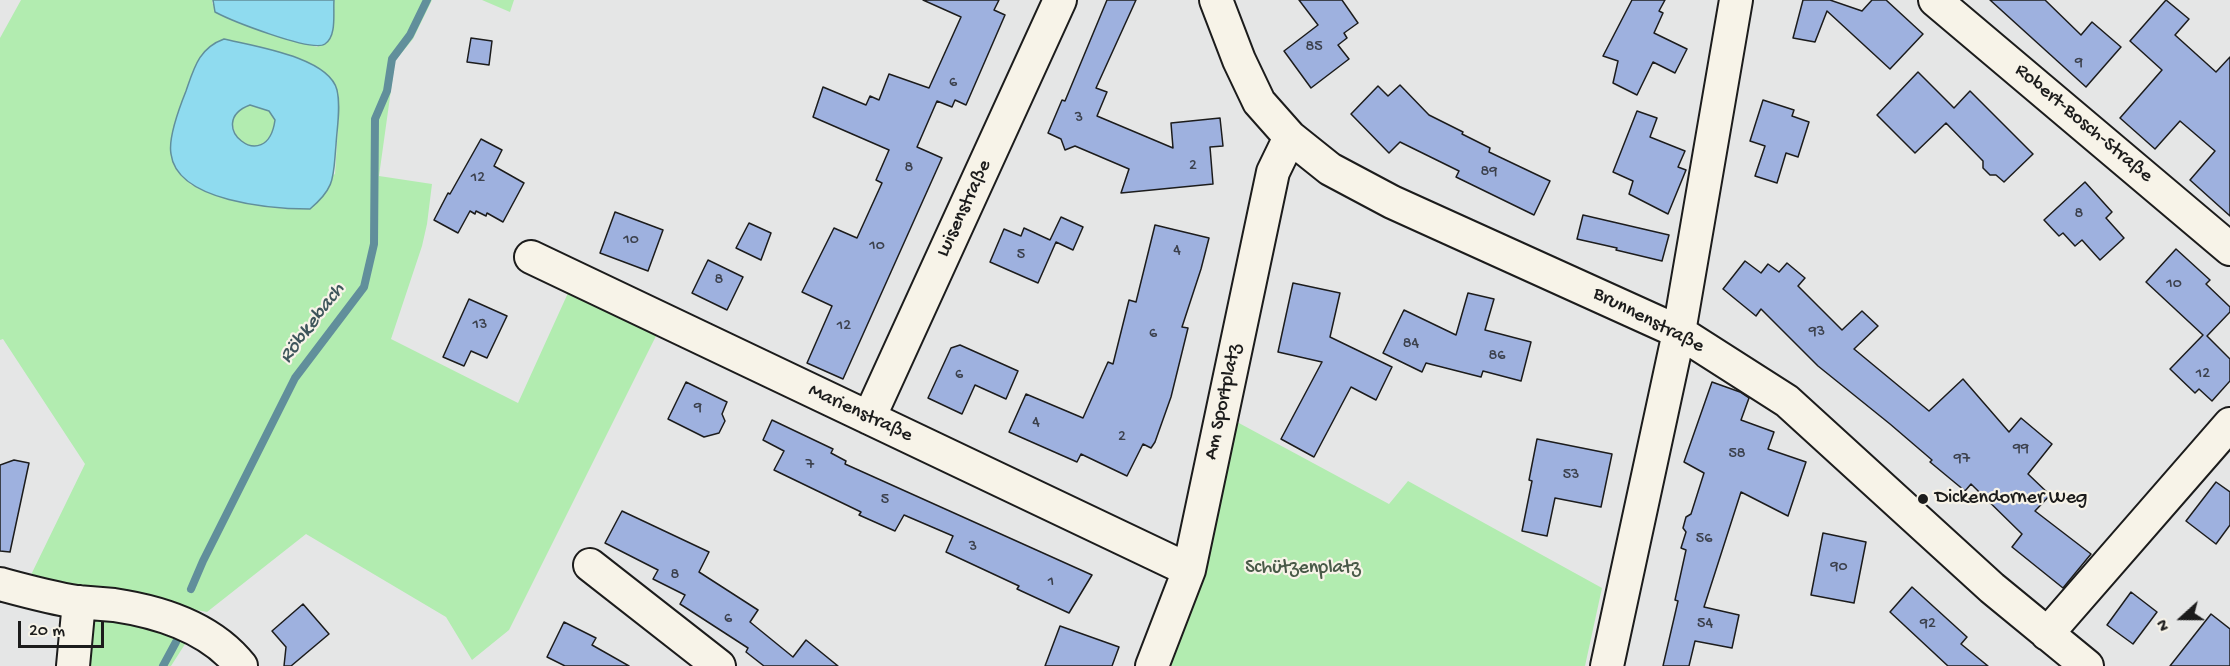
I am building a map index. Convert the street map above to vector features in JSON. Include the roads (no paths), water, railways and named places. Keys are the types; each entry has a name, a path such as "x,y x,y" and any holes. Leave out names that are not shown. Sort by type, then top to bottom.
{"street":[{"name":"Luisenstraße","path":"869,418 1060,0"},
{"name":"Brunnenstraße","path":"1216,0 1239,60 1259,102 1290,138 1330,169 1392,202 1679,332 1787,401 1992,588 2087,666"},
{"path":"1607,666 1679,332 1736,0"},
{"name":"Robert-Bosch-Straße","path":"1935,0 2230,249"},
{"name":"Am Sportplatz","path":"1152,666 1189,570 1273,172 1290,138"},
{"name":"Marienstraße","path":"531,257 1189,570"},
{"path":"2047,634 2230,424"},
{"path":"590,565 719,666"},
{"path":"0,584 49,597 116,605 168,617 201,632 231,654 241,666"},
{"path":"73,666 79,602"}],"water":[{"path":"213,0 334,0 334,24 331,36 325,44 317,46 288,40 215,12"},
{"path":"224,39 288,55 320,69 331,79 337,90 339,103 332,181 325,194 310,209 274,207 229,200 190,183 177,170 171,154 175,122 195,67 203,53","holes":["250,105 269,111 275,120 270,137 261,145 251,145 242,141 235,133 233,123 237,113"]}],"waterway":[{"name":"Röbkebach","path":"191,589 295,378 364,287 374,244 375,119 387,91 392,59 410,35 427,0"},
{"name":"Röbkebach","path":"163,666 176,642"}],"place":[{"name":"Dickendorner Weg","path":"1923,499"}],"park label":[{"name":"Schützenplatz","path":"1303,569"}]}
